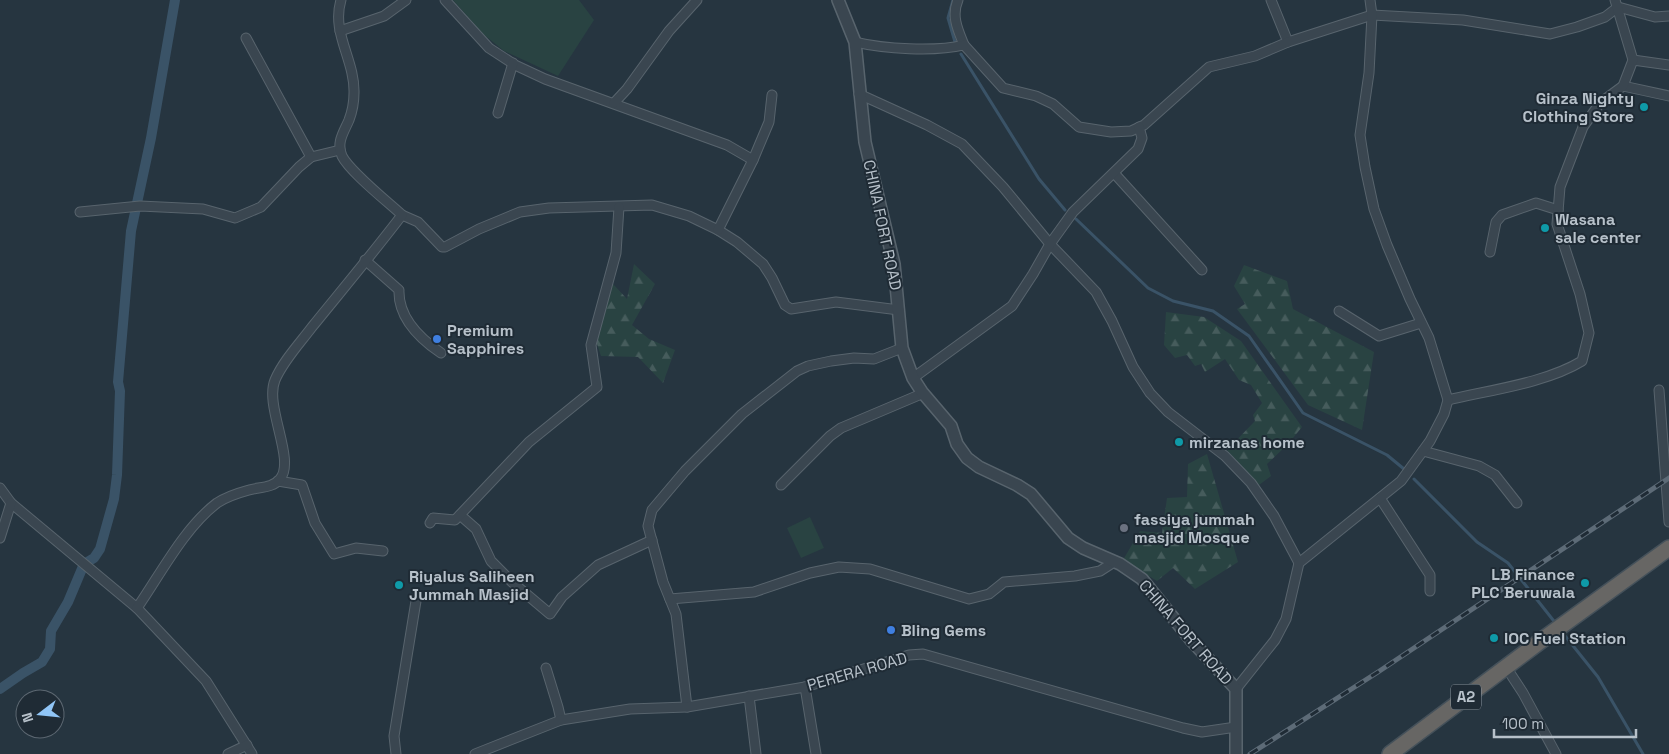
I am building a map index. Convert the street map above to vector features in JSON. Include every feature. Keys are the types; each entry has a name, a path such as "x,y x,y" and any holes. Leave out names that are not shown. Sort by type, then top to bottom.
{"highway":[{"name":"A2","path":"1395,753 1542,640 1669,548"}],"street":[{"path":"341,0 337,18 354,84 352,109 341,139 340,150 345,160 354,170 402,215 418,222 442,246 445,247 478,229 520,212 550,208 652,205 689,216 718,230 737,242 760,260 772,278 785,305 791,309 836,302 899,310"},
{"path":"340,31 384,16 406,0"},
{"path":"445,0 489,48 513,63 545,79 727,145 753,160"},
{"path":"614,103 627,89 669,31 697,0"},
{"name":"CHINA FORT ROAD","path":"838,0 855,42 865,142 894,264 902,348 913,378 922,392 951,426 957,444 967,458 979,467 1031,494 1068,538 1083,548 1129,569 1142,579 1191,640 1236,689 1236,754"},
{"path":"958,0 955,8 955,20 964,45 1003,88 1036,96 1053,104 1079,127 1111,132 1131,131 1144,124 1209,67 1255,56 1288,42 1372,15 1463,20 1550,34 1577,28 1606,17 1616,3"},
{"path":"1271,0 1288,42"},
{"path":"1236,689 1275,640 1286,619 1299,563 1401,481 1423,451 1444,414 1448,400 1429,338 1387,245 1374,209 1365,167 1360,135 1368,73 1372,15 1370,0"},
{"path":"1616,3 1655,17 1669,16"},
{"path":"1448,400 1546,377 1567,370 1582,361 1590,334 1580,294 1557,224 1560,187 1583,127 1600,103 1623,86 1633,60 1616,3"},
{"path":"246,38 311,157"},
{"path":"855,42 875,47 950,48 964,45"},
{"path":"1633,60 1669,65"},
{"path":"498,113 513,63"},
{"path":"1623,86 1669,96"},
{"path":"859,94 927,125 962,144 1003,186 1050,244 1096,292 1112,321 1133,367 1150,393 1168,412 1224,456 1251,483 1274,516 1299,563"},
{"path":"718,230 753,160 769,122 772,95"},
{"path":"913,378 1012,306 1050,244 1073,212 1138,149 1142,138 1139,127"},
{"path":"80,212 136,206 202,209 235,218 261,206 298,167 311,157 340,150"},
{"path":"1114,172 1202,270"},
{"path":"1490,252 1496,222 1502,215 1536,203 1558,210"},
{"path":"430,523 433,518 455,520 529,442 596,387 590,345 616,253 619,207"},
{"path":"137,608 177,548 209,510 222,500 234,495 268,486 278,481 284,474 284,458 273,403 272,392 275,380 297,347 402,215"},
{"path":"365,260 399,290 399,303 405,316 417,334 441,353"},
{"path":"1339,311 1379,336 1422,323"},
{"path":"687,707 677,623 663,582 648,526 652,510 673,483 705,450 759,399 797,370 808,366 854,358 874,359 902,348"},
{"path":"1659,390 1669,522"},
{"path":"782,484 835,432 922,392"},
{"path":"1423,451 1479,466 1495,475 1517,503"},
{"path":"278,481 302,485 315,523 334,554 356,548 383,551"},
{"path":"0,488 10,503 137,608 206,682 252,754"},
{"path":"1380,498 1430,575 1430,591"},
{"path":"0,538 10,503"},
{"path":"460,515 476,529 489,546 491,561 512,582 550,614 562,597 598,565 652,540"},
{"path":"670,599 754,592 810,573 840,568 870,569 969,599 989,594 1004,582 1075,576 1100,571 1114,562"},
{"path":"396,754 394,736 416,601"},
{"name":"PERERA ROAD","path":"475,754 561,720 630,709 687,707 805,686 909,655 923,654 1184,728 1202,732 1236,727"},
{"path":"1506,667 1523,692 1556,754"},
{"path":"546,668 561,720"},
{"path":"805,686 816,754"},
{"path":"749,696 756,754"},
{"path":"228,754 247,745"}],"green space":[{"path":"453,0 579,0 594,20 558,76 504,51 483,34"},
{"path":"634,264 655,284 632,325 649,339 675,350 663,383 638,357 601,356 596,341 613,284 627,299"},
{"path":"1244,265 1287,281 1293,309 1374,352 1362,430 1308,405 1237,309 1245,304 1234,286"},
{"path":"1166,312 1204,317 1241,341 1302,427 1288,444 1267,464 1271,476 1259,485 1227,450 1255,421 1253,415 1262,403 1251,385 1239,380 1225,359 1205,372 1201,364 1195,366 1187,355 1175,358 1164,345"},
{"path":"1207,454 1238,562 1195,589 1173,568 1157,581 1123,560 1140,531 1162,533 1167,498 1187,497 1188,464"},
{"path":"810,517 824,548 801,558 787,528"}],"waterway":[{"path":"0,689 42,662 50,649 51,631 68,602 84,564 94,558 100,549 114,499 117,475 120,391 118,382 131,231 151,138 175,0"},
{"path":"953,0 948,18 955,42"},
{"path":"961,54 1039,179 1065,210"},
{"path":"1076,219 1148,288 1173,301 1213,311 1249,336 1303,413 1387,455 1404,469"},
{"path":"1414,479 1477,542 1508,563 1557,625"},
{"path":"1562,632 1598,677 1643,754"}],"railway":[{"path":"1250,754 1378,672 1669,478"}],"place":[{"name":"Ginza Nighty Clothing Store","path":"1644,107"},
{"name":"Wasana sale center","path":"1545,228"},
{"name":"Premium Sapphires","path":"437,339"},
{"name":"mirzanas home","path":"1179,442"},
{"name":"fassiya jummah masjid Mosque","path":"1124,528"},
{"name":"LB Finance PLC Beruwala","path":"1585,583"},
{"name":"Riyalus Saliheen Jummah Masjid","path":"399,585"},
{"name":"Bling Gems","path":"891,630"},
{"name":"IOC Fuel Station","path":"1494,638"}]}
